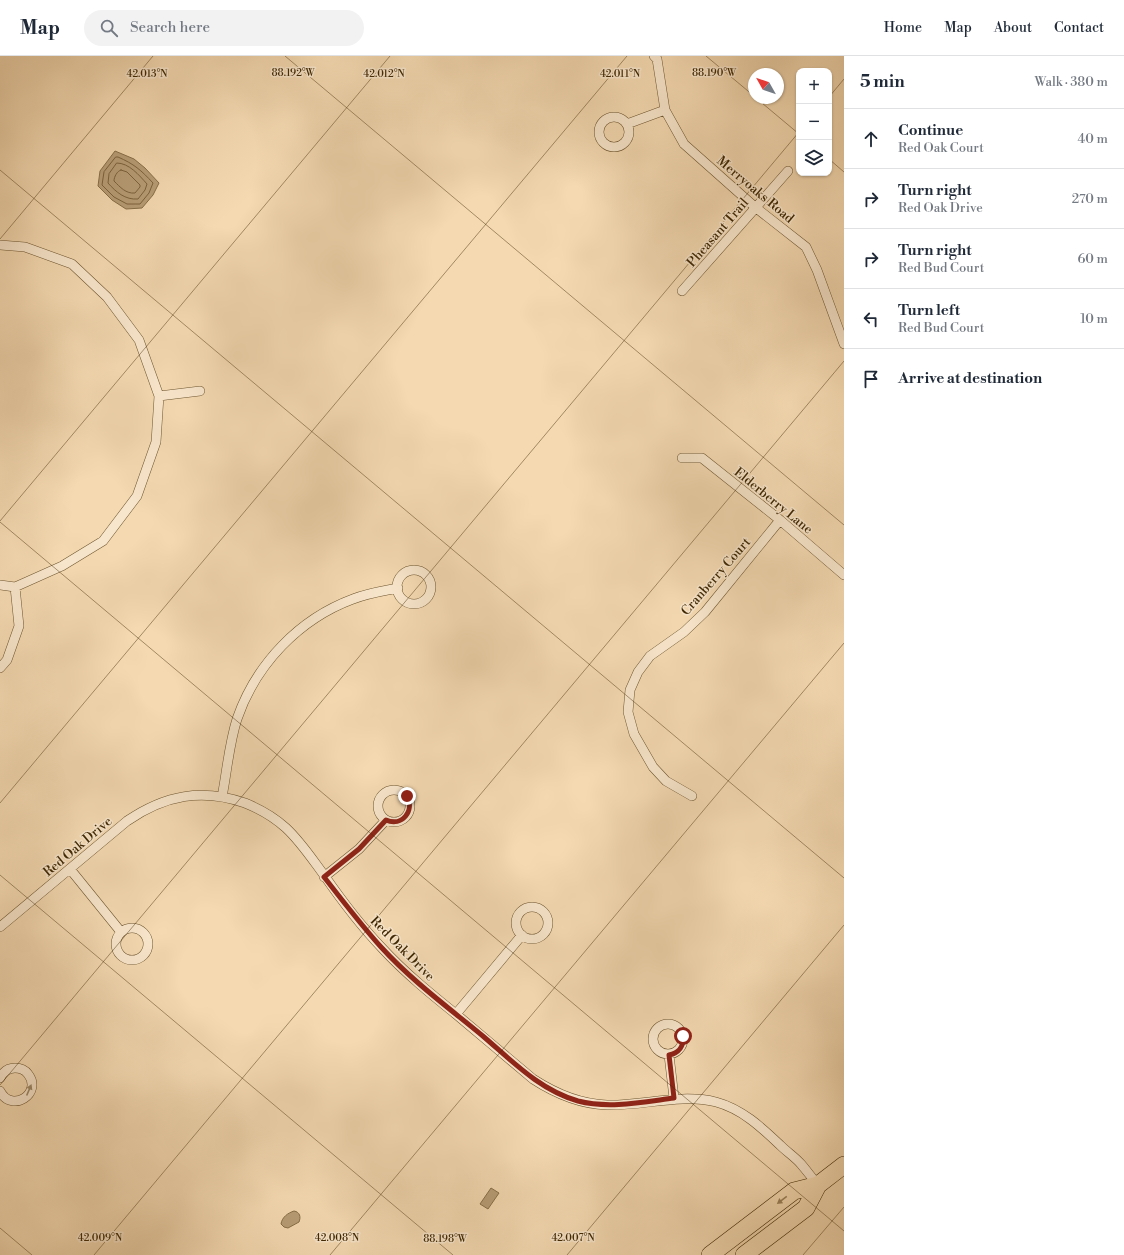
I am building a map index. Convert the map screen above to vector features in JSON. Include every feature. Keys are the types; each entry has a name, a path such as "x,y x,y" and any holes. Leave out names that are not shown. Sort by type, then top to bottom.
{"highway":[{"path":"710,1255 794,1191 818,1185 844,1165"},
{"path":"744,1255 806,1208 818,1185"}],"street":[{"name":"Merryoaks Road","path":"654,56 657,59 665,110 684,144 756,207 806,247 817,270 844,344"},
{"path":"627,124 665,110"},
{"name":"Pheasant Trail","path":"682,291 788,171"},
{"path":"0,244 25,247 72,264 107,297 139,340 159,396 156,442 138,496 103,541 62,566 15,586 0,585"},
{"path":"159,396 200,390"},
{"name":"Elderberry Lane","path":"682,458 702,458 780,520 844,575"},
{"name":"Cranberry Court","path":"692,796 666,782 653,767 634,734 628,712 630,690 638,672 650,656 684,632 705,612 780,520"},
{"path":"0,668 7,660 19,626 15,586"},
{"path":"222,796 233,737 241,709 261,671 275,652 306,624 333,608 368,594 398,588"},
{"name":"Red Oak Drive","path":"0,927 128,821 147,808 168,800 207,795 222,796 254,806 276,819 295,838 354,915 382,948 409,974 533,1079 554,1092 569,1098 608,1105 674,1098 688,1098 716,1102 737,1110 747,1116 800,1164 818,1185"},
{"path":"324,877 359,849 386,820"},
{"path":"70,869 121,932"},
{"path":"456,1014 522,935"},
{"path":"669,1055 674,1098"},
{"path":"0,1091 8,1100 16,1101 24,1098 30,1092 31,1088 31,1080 24,1070 16,1068 8,1069 2,1072"}],"water":[{"path":"115,151 134,159 159,183 153,195 142,208 126,209 112,200 98,186 100,171"},
{"path":"491,1188 499,1193 488,1209 480,1204"},
{"path":"294,1211 298,1212 300,1215 299,1222 288,1228 284,1227 281,1224 284,1217"}],"route":[{"path":"407,796 410,808 409,812 404,818 397,822 386,820 359,849 324,877 368,933 397,963 426,989 533,1079 554,1092 569,1098 593,1104 608,1105 674,1098 669,1055 680,1049 683,1036"}]}
